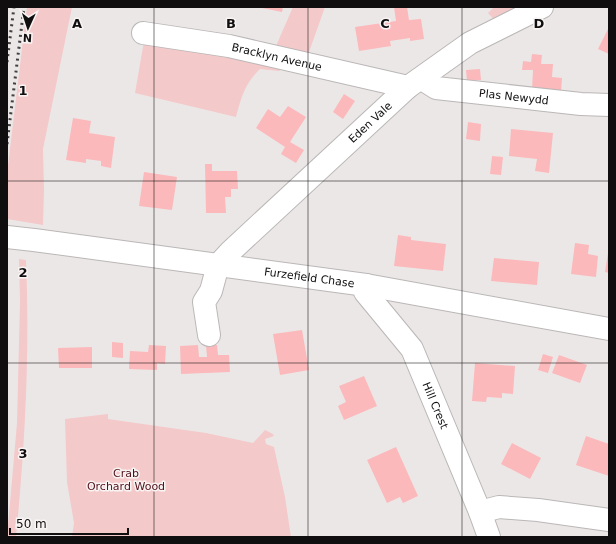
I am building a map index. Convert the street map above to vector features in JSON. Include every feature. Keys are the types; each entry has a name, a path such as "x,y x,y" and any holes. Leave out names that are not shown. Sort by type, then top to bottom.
{"street":[{"name":"Eden Vale","path":"218,265 231,250 415,83 470,43 542,7"},
{"name":"Bracklyn Avenue","path":"143,33 229,46 415,83"},
{"name":"Plas Newydd","path":"415,83 436,88 581,104 609,105"},
{"name":"Furzefield Chase","path":"15,238 366,285 609,329"},
{"path":"208,335 204,302 211,291 218,265"},
{"name":"Hill Crest","path":"366,285 365,292 412,349 489,537"},
{"path":"480,512 499,507 538,510 609,520"}],"green space":[{"path":"27,7 72,7 43,149 43,225 7,219 7,174"},
{"path":"293,7 325,7 309,52 279,71 260,69 250,80 247,86 236,117 135,93 144,41 269,62"},
{"path":"494,7 528,7 497,23 488,13"},
{"path":"19,259 26,260 26,399 16,537 7,537 17,423 20,302"},
{"name":"Crab Orchard Wood","path":"108,414 108,419 206,433 253,443 265,430 273,434 274,436 265,439 266,444 274,447 285,497 291,537 72,537 74,523 67,482 65,419"}],"building":[{"path":"257,7 283,7 282,12"},
{"path":"394,7 407,7 409,20 421,19 424,39 410,41 410,38 390,41 391,46 359,51 355,27 396,21"},
{"path":"609,27 609,54 598,49"},
{"path":"532,54 542,55 541,64 553,64 552,77 562,78 561,92 532,90 533,70 522,70 523,61 531,62"},
{"path":"480,69 481,80 467,81 466,70"},
{"path":"344,94 355,101 343,119 333,112"},
{"path":"288,106 306,117 290,142 304,150 296,163 281,154 285,147 256,128 268,109 280,117"},
{"path":"73,118 91,121 89,133 115,137 111,168 101,166 101,161 86,159 86,163 66,160"},
{"path":"468,122 481,124 480,141 466,139"},
{"path":"511,129 553,133 549,173 535,171 537,159 509,156"},
{"path":"492,156 503,157 501,175 490,174"},
{"path":"205,164 212,164 212,171 237,171 238,189 231,189 231,197 225,197 226,213 206,213"},
{"path":"144,172 177,177 172,210 139,206"},
{"path":"398,235 411,237 411,240 446,244 443,271 394,266"},
{"path":"575,243 589,245 588,254 598,256 596,277 571,274"},
{"path":"609,253 609,273 605,272"},
{"path":"494,258 539,262 537,285 491,281"},
{"path":"302,330 309,370 280,375 273,334"},
{"path":"112,342 123,343 123,358 112,357"},
{"path":"149,345 166,346 165,364 157,363 157,370 129,369 130,351 148,352"},
{"path":"198,345 199,357 207,357 206,345 217,345 218,355 229,355 230,372 181,374 180,346"},
{"path":"92,347 92,368 59,368 58,348"},
{"path":"543,354 553,357 548,373 538,370"},
{"path":"559,355 587,365 580,383 552,373"},
{"path":"475,363 515,366 513,394 502,393 502,398 487,397 486,402 472,401"},
{"path":"364,376 377,406 344,420 338,406 346,402 339,386"},
{"path":"586,436 609,444 609,476 576,465"},
{"path":"512,443 541,458 530,479 501,464"},
{"path":"396,447 418,496 403,503 400,497 387,503 367,460"}],"railway":[{"path":"7,62 14,7"},
{"path":"7,144 24,7"}]}
